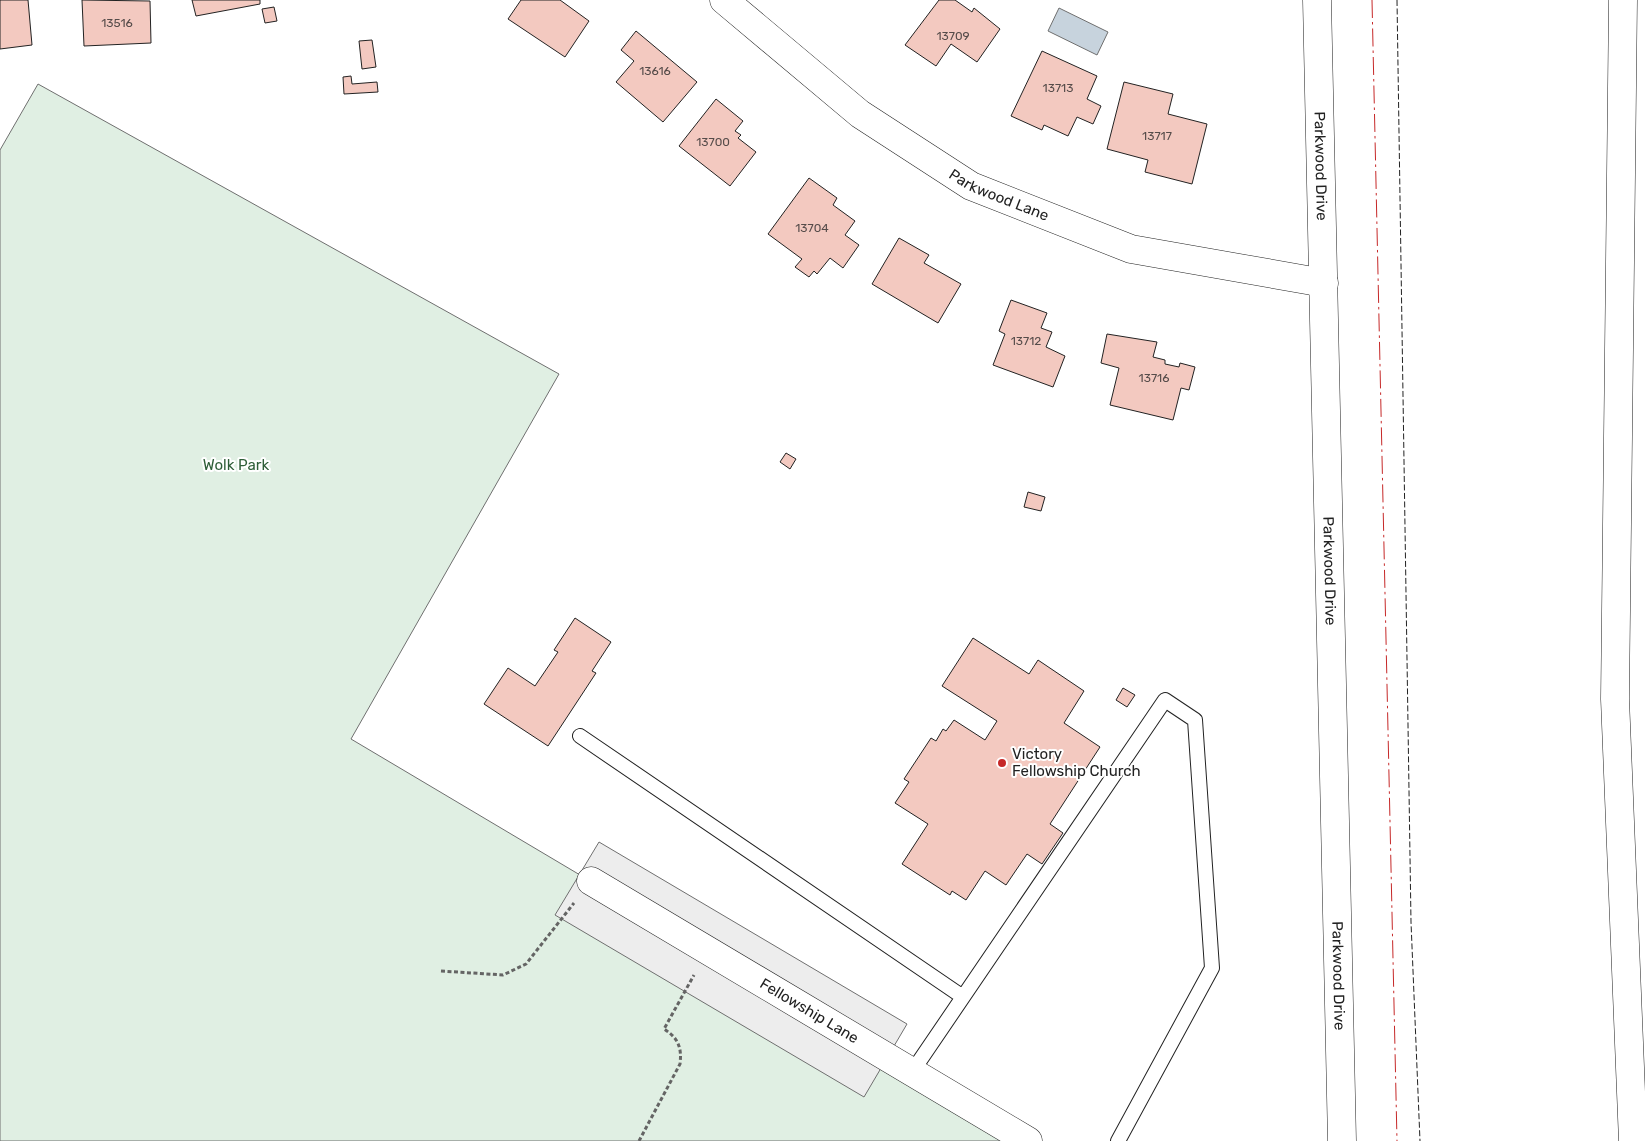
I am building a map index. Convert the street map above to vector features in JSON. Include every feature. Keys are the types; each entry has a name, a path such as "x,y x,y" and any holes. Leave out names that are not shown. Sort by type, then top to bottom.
{"main road":[{"name":"Parkwood Lane","path":"724,0 860,114 971,186 1131,249 1324,283"},
{"name":"Parkwood Drive","path":"1317,0 1342,1141"},
{"path":"1623,0 1614,699 1633,1141"},
{"name":"Fellowship Lane","path":"591,881 1028,1141"}],"lane":[{"path":"912,1072 1165,700 1195,720 1212,968 1118,1141"},
{"path":"580,736 963,997"}],"path":[{"path":"441,971 503,975 526,964 591,881"},
{"path":"639,1141 680,1064 682,1050 674,1036 664,1029 707,950"}],"green space":[{"name":"Wolk Park","path":"38,84 559,374 351,739 1028,1141 0,1141 0,150"}],"shaded area":[{"path":"1059,8 1108,32 1097,55 1048,31"},
{"path":"599,842 907,1024 864,1097 555,915"}],"building":[{"path":"0,0 28,0 32,45 0,49"},
{"path":"82,0 150,1 151,43 84,46"},
{"path":"192,0 260,0 260,4 196,16"},
{"path":"521,0 560,0 589,21 565,57 508,19"},
{"path":"939,0 955,0 972,12 974,8 1000,29 977,62 951,44 936,66 905,45"},
{"path":"274,7 277,21 265,23 262,9"},
{"path":"636,31 697,82 663,122 616,82 634,61 621,50"},
{"path":"372,40 376,67 362,69 359,41"},
{"path":"1042,51 1097,76 1087,99 1101,106 1093,124 1077,117 1068,136 1044,125 1042,130 1011,116"},
{"path":"351,76 352,84 377,82 378,92 344,94 343,77"},
{"path":"1124,82 1173,94 1168,114 1207,124 1192,184 1145,172 1148,160 1107,149"},
{"path":"716,99 743,121 735,131 741,135 738,138 756,152 730,186 679,146"},
{"path":"809,178 837,198 833,205 855,221 845,235 859,245 843,268 830,258 817,274 814,271 809,277 795,267 802,259 768,234"},
{"path":"899,238 929,255 924,263 961,284 938,323 872,284"},
{"path":"1011,300 1047,313 1041,328 1052,332 1046,347 1065,356 1053,387 993,365 1005,334 999,331"},
{"path":"1107,334 1157,342 1153,357 1165,360 1165,364 1179,367 1180,363 1195,367 1189,390 1181,388 1173,420 1110,405 1119,368 1101,363"},
{"path":"786,453 796,459 790,469 780,462"},
{"path":"1028,492 1045,497 1041,511 1024,507"},
{"path":"575,618 611,642 592,671 596,673 548,746 484,704 508,668 535,686 558,652 554,650"},
{"name":"Victory Fellowship Church","path":"973,638 1029,674 1038,660 1084,691 1064,723 1100,747 1050,824 1063,833 1042,864 1027,854 1006,885 985,871 966,900 952,891 950,895 902,864 928,824 895,803 909,782 904,779 931,738 936,741 943,729 946,731 954,720 985,740 997,721 942,686"},
{"path":"1123,688 1135,695 1127,707 1116,700"}],"fence":[{"path":"1397,0 1411,922 1420,1141"}],"power":[{"path":"1372,0 1397,1141"}],"place":[{"name":"Victory Fellowship Church","path":"1002,763"}]}
